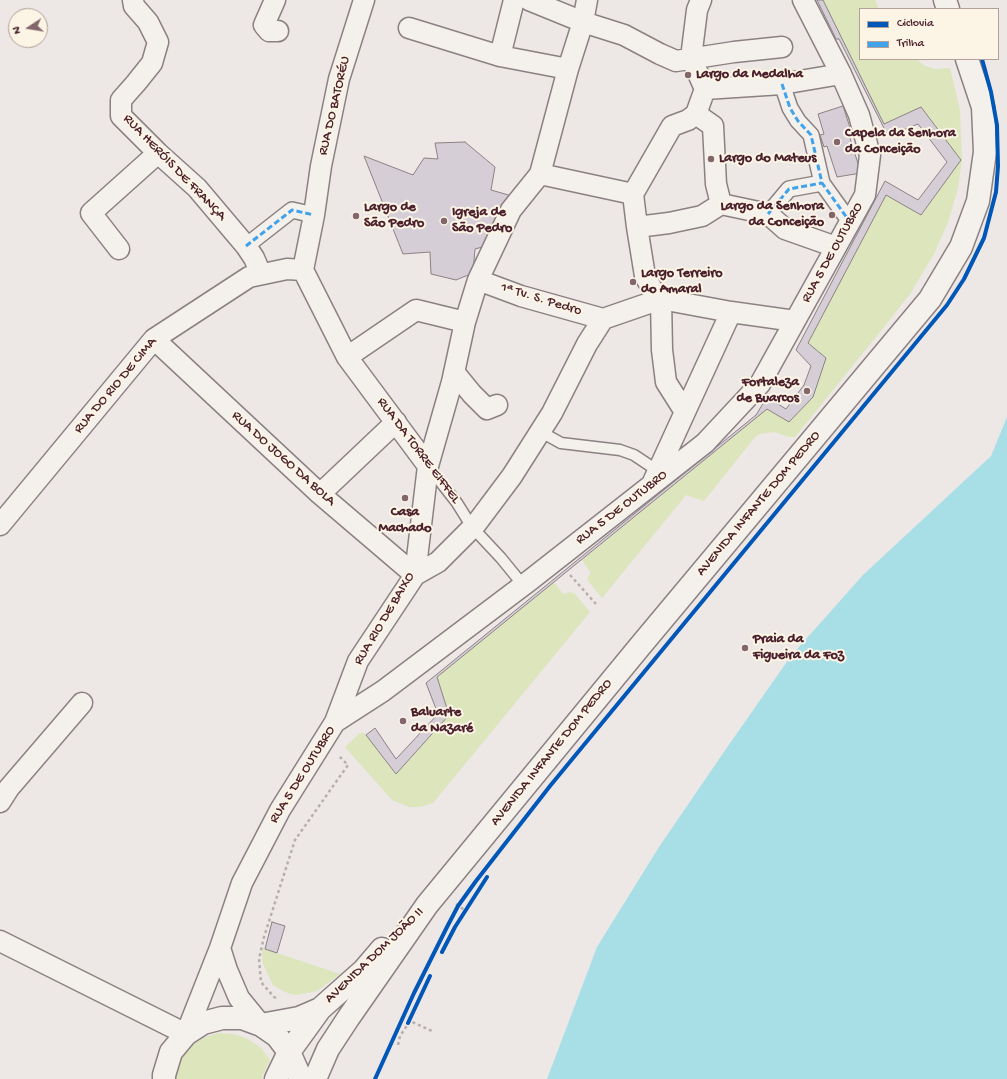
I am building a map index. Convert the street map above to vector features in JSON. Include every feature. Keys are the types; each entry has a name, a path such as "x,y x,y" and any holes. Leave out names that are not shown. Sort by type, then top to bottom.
{"street":[{"name":"RUA HERÓIS DE FRANÇA","path":"133,0 134,6 148,22 158,42 152,63 121,100 121,116 158,154 197,188 246,246 254,258 261,274"},
{"path":"275,0 264,25 269,31 278,31"},
{"path":"500,56 514,0"},
{"path":"529,0 583,22 624,35 676,61 782,47"},
{"path":"587,0 583,22 568,69 540,174 633,194"},
{"name":"RUA 5 DE OUTUBRO","path":"186,1034 220,948 242,883 280,810 335,722 383,691 523,585 655,478 705,443 760,384 865,195 870,154 859,115 841,74 803,0"},
{"name":"RUA DO BATORÉU","path":"303,270 314,215 321,166 339,79 359,1"},
{"path":"685,412 666,382 662,350 661,300 652,289 645,276 633,194 672,126 688,120 696,114 706,89 691,58 699,5"},
{"path":"408,28 500,56 568,69"},
{"name":"AVENIDA INFANTE DOM PEDRO","path":"427,905 641,645 930,299 961,247 978,201 985,152 983,107 967,60"},
{"path":"706,89 782,84 841,74"},
{"path":"782,84 790,108 798,121 812,135 822,183 850,222"},
{"path":"696,114 712,126 716,184 721,204"},
{"path":"119,249 91,213 158,154"},
{"name":"RUA RIO DE BAIXO","path":"335,722 358,661 415,575 428,466 454,372 465,322 478,280 511,210 540,174"},
{"path":"768,214 790,189 822,183"},
{"path":"637,227 669,223 702,216 721,204 768,214 785,229 836,247"},
{"path":"246,246 292,210 314,215"},
{"name":"RUA DO RIO DE CIMA","path":"0,525 154,339 249,276 287,269 303,270"},
{"name":"RUA DA TORRE EIFFEL","path":"303,270 347,357 428,466"},
{"name":"1ª Tv. S. Pedro","path":"478,280 521,296 603,319"},
{"path":"415,575 438,562 472,527 512,476 541,432 587,344 603,319 661,300 795,321"},
{"path":"347,357 416,310 465,322"},
{"path":"655,478 731,312"},
{"name":"RUA DO JOGO DA BOLA","path":"154,339 320,494 415,575"},
{"path":"454,372 472,394 487,409 497,405"},
{"path":"320,494 396,422"},
{"path":"0,802 9,788 82,703"},
{"name":"AVENIDA DOM JOÃO II","path":"276,1079 289,1052 320,1008 364,970 406,921 427,905"},
{"name":"AVENIDA DOM JOÃO II","path":"315,1079 328,1049 427,905"},
{"path":"0,941 186,1034"},
{"path":"220,948 227,970 239,998 261,1025"},
{"path":"261,1025 299,1018 320,1008"},
{"path":"163,1078 171,1052 186,1034 203,1023 222,1018 242,1018 261,1025 277,1036 289,1052 301,1079"}],"lane":[{"path":"541,432 561,442 627,452 634,455 655,478"},
{"name":"RUA DA TORRE EIFFEL","path":"428,466 457,503 472,527 501,558 523,585"}],"path":[{"path":"567,572 596,604"},
{"path":"456,911 463,900"},
{"path":"398,1045 400,1036 410,1021 434,1032"},
{"path":"395,1035 398,1028"}],"green space":[{"path":"823,0 875,0 879,8 859,8 859,60 917,60 925,66 936,69 950,68 960,110 962,160 958,188 948,222 934,254 910,294 795,437 789,437 774,432 760,434 755,437 704,501 686,495 602,598 588,581 588,577 591,573 582,560 767,409 789,422 813,397 826,358 808,343 886,195 921,215 961,160 921,107 884,124"},
{"path":"554,582 563,594 570,592 575,594 590,612 433,803 420,807 409,807 392,800 345,747 360,733 364,733 396,774 449,715 437,677"},
{"path":"263,948 340,974 317,991 297,995 290,994 273,985 263,964"},
{"path":"218,1033 234,1034 248,1039 261,1048 270,1060 261,1079 172,1079 178,1060 190,1046 203,1038"}],"water":[{"path":"1007,417 1007,1079 547,1079 597,947 659,847 728,746 791,656 863,575 991,456"}],"building":[{"name":"Fortaleza de Buarcos","path":"817,0 823,0 884,124 921,107 961,160 921,215 886,195 808,343 826,358 813,397 789,422 767,409 437,677 449,715 396,774 366,735 375,728 396,759 438,714 426,683 756,415 767,397 786,409 804,385 811,366 796,350 885,181 918,200 947,162 918,124 888,136 839,39 836,39"},
{"name":"Capela da Senhora da Conceição","path":"843,106 853,137 850,138 861,173 837,177 827,146 824,147 820,135 824,134 818,114"},
{"name":"Igreja de São Pedro","path":"465,142 495,167 491,190 512,196 486,246 475,249 473,273 456,280 431,274 430,252 403,254 364,156 413,175 424,158 438,159 435,143"},
{"path":"272,922 285,926 277,953 265,949"}],"marked path":[{"path":"782,84 790,108 798,121 811,135 822,183 850,222"},
{"path":"768,214 789,189 822,183"},
{"path":"246,246 292,210 314,215"}],"cycle path":[{"path":"375,1079 414,993 447,927 458,906 476,881 550,786 947,305 964,279 984,238 996,192 998,166 997,125 991,92 982,60"},
{"path":"442,952 455,927 487,877"},
{"path":"408,1023 430,976"}],"place":[{"name":"Largo da Medalha","path":"688,75"},
{"name":"Capela da Senhora da Conceição","path":"837,142"},
{"name":"Largo do Mateus","path":"711,159"},
{"name":"Largo da Senhora da Conceição","path":"832,215"},
{"name":"Largo de São Pedro","path":"356,216"},
{"name":"Igreja de São Pedro","path":"444,221"},
{"name":"Largo Terreiro do Amaral","path":"633,282"},
{"name":"Fortaleza de Buarcos","path":"807,391"},
{"name":"Casa Machado","path":"405,498"},
{"name":"Praia da Figueira da Foz","path":"745,648"},
{"name":"Baluarte da Nazaré","path":"403,721"}]}
